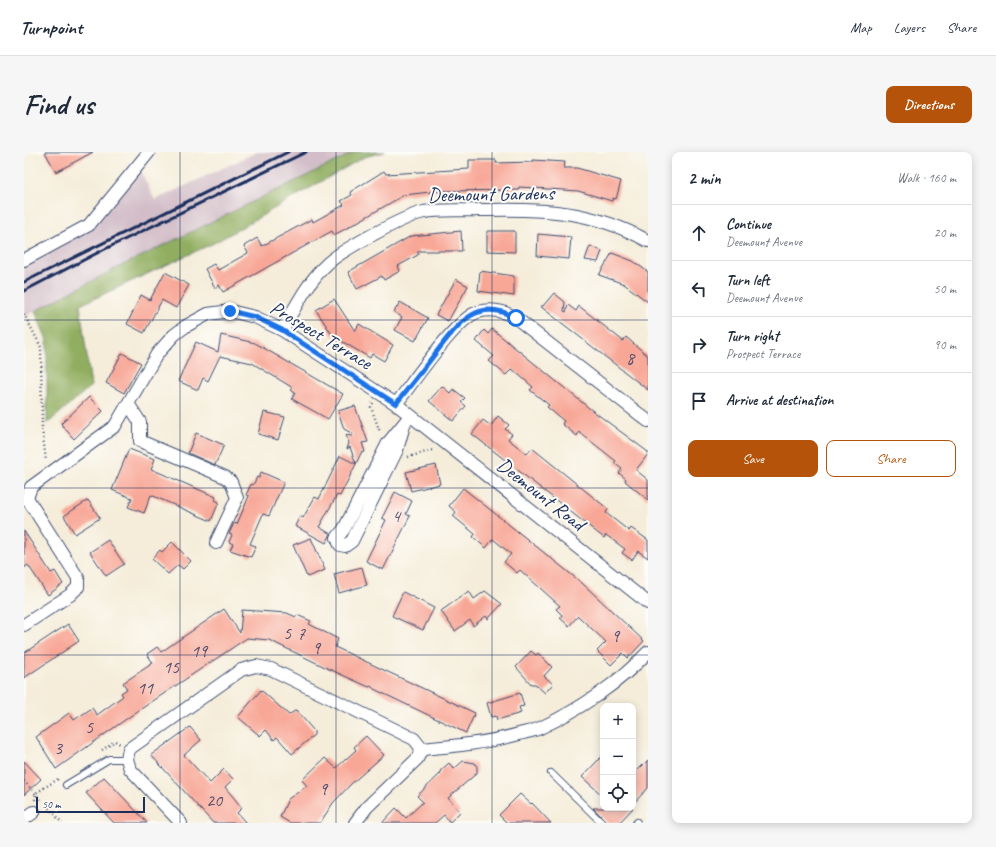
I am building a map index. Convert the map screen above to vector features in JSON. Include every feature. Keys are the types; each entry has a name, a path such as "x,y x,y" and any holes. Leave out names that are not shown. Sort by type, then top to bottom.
{"street":[{"path":"24,260 89,225 148,152"},
{"name":"Deemount Gardens","path":"282,330 314,280 328,263 398,222 424,212 488,210 545,210 564,212 609,222 648,241"},
{"path":"396,404 460,322 477,312 497,310 506,312 516,318 648,421"},
{"name":"Prospect Terrace","path":"26,499 31,487 115,426 129,405 145,374 164,345 186,326 208,314 230,311 255,317 282,330 396,404 407,420"},
{"path":"129,405 140,422 140,441 225,477 231,482 237,498 216,543"},
{"path":"393,447 352,541 345,546 340,545 337,538 344,529 393,447 407,420"},
{"name":"Deemount Road","path":"407,420 440,440 647,598"},
{"path":"24,625 70,595 78,587 78,578 26,499"},
{"path":"422,749 461,746 500,739 541,728 573,710 619,680 648,652"},
{"path":"181,823 129,764 130,750 241,670 256,666 271,669 414,739 422,749"},
{"path":"355,823 367,807 417,759 422,749"}],"lane":[{"path":"66,785 109,759 129,764"},
{"path":"551,773 602,823"}],"path":[{"path":"24,314 41,348 42,428 48,475"},
{"path":"380,393 371,406 383,440 407,458 433,451 440,440"}],"shaded area":[{"path":"257,152 385,152 364,157 216,242 41,324 35,311 24,317 24,264 93,228 140,170 155,200"}],"green space":[{"path":"355,152 385,152 364,157 216,242 80,305 91,386 47,424 47,340 35,311 113,270"}],"building":[{"path":"45,152 93,152 56,172"},
{"path":"469,160 496,160 496,163 533,162 533,160 565,162 564,168 577,168 621,181 616,199 613,198 612,201 578,191 519,187 519,190 439,191 404,195 334,235 332,231 223,292 219,285 215,288 205,269 214,264 218,270 248,253 244,246 257,238 262,246 312,219 313,222 344,205 341,201 352,195 350,192 384,171 386,174 469,169"},
{"path":"461,231 462,251 418,251 418,255 398,266 400,271 384,280 382,276 357,289 348,272 411,236"},
{"path":"487,231 515,231 515,252 487,251"},
{"path":"538,234 571,237 569,259 537,256"},
{"path":"590,246 602,251 598,262 585,260"},
{"path":"612,253 633,261 648,272 648,302 624,284 599,275"},
{"path":"480,271 514,276 514,296 478,291"},
{"path":"165,272 189,285 176,308 162,300 144,333 127,324 141,295 150,300"},
{"path":"456,279 468,286 448,321 436,315"},
{"path":"554,293 565,302 564,311 566,312 568,305 576,311 579,306 623,341 626,337 648,356 648,390 540,306 543,306"},
{"path":"334,299 355,331 359,324 393,345 384,361 372,354 370,358 333,336 316,310"},
{"path":"400,302 428,318 415,341 395,330 402,317 394,312"},
{"path":"492,329 589,408 648,452 636,470 648,480 648,500 625,481 626,479 619,473 622,469 614,463 616,461 579,432 577,436 562,424 564,421 547,407 549,405 530,390 533,387 512,369 506,375 489,361 494,356 476,341 484,330 488,334"},
{"path":"221,335 255,343 343,394 328,419 292,399 295,393 291,390 293,388 252,363 220,356 208,381 203,378 198,390 178,381 196,342 218,352"},
{"path":"122,353 141,363 124,393 106,383"},
{"path":"442,386 450,393 453,389 465,398 461,402 466,406 453,421 429,401"},
{"path":"89,397 103,411 74,439 61,424"},
{"path":"355,406 368,442 362,443 365,452 361,453 356,464 350,447 347,449 349,443 346,435 352,436 353,434 344,429 338,411"},
{"path":"264,412 285,417 278,440 258,434"},
{"path":"498,416 509,425 505,429 512,434 508,439 527,454 532,448 608,509 606,513 629,531 631,528 648,540 648,558 638,551 632,560 622,553 625,549 606,535 604,538 472,434 483,420 491,426"},
{"path":"196,433 224,445 215,465 188,453"},
{"path":"129,449 155,459 151,469 216,497 215,500 219,502 211,521 151,495 144,513 128,507 132,498 112,490"},
{"path":"340,456 356,464 340,496 337,495 319,527 331,534 326,543 295,526 300,516 303,518 315,497 319,499"},
{"path":"436,465 440,484 411,491 406,472"},
{"path":"261,472 284,482 269,516 263,514 250,544 256,546 251,557 230,550 233,544 229,542 232,535 229,534 234,523 237,524 249,496 246,495 251,484 253,485 257,477 259,478"},
{"path":"463,488 582,583 644,641 628,658 623,653 611,665 597,651 606,642 578,616 569,626 560,618 562,615 556,609 560,606 520,570 517,573 504,562 511,554 493,539 486,548 473,537 475,534 453,516 456,512 449,506"},
{"path":"395,492 412,501 406,514 410,516 383,570 366,561 386,520 382,518"},
{"path":"88,500 100,518 75,534 64,516"},
{"path":"24,531 51,573 55,571 63,584 48,595 28,565 24,568"},
{"path":"311,538 325,570 307,577 293,545"},
{"path":"108,540 124,564 106,576 90,552"},
{"path":"172,542 191,561 183,569 178,565 168,574 152,559 160,550 162,552"},
{"path":"362,567 367,585 339,593 334,574"},
{"path":"469,591 474,599 485,591 502,604 488,619 486,616 473,626 470,620 455,631 441,611"},
{"path":"403,592 434,608 423,630 392,616"},
{"path":"224,609 240,633 242,610 287,613 296,617 297,615 311,621 309,624 338,639 335,647 475,713 466,733 374,689 371,686 369,687 329,669 269,640 247,638 129,717 56,769 36,737 69,713 74,720 92,708 97,715 123,696 121,693 127,689 123,683 153,663 147,654 157,647 161,652"},
{"path":"68,624 79,641 24,678 24,653"},
{"path":"531,651 536,655 538,653 552,667 544,676 553,684 545,693 535,684 531,684 516,667"},
{"path":"261,690 289,715 296,710 314,731 314,735 292,754 277,737 274,740 266,730 260,736 238,717"},
{"path":"520,693 524,706 519,707 521,713 497,720 496,716 491,717 487,703"},
{"path":"190,727 201,740 184,755 210,783 224,769 233,779 225,787 242,808 237,813 246,823 213,823 151,755"},
{"path":"366,736 384,755 351,784 333,803 320,823 290,823 280,817 288,799 307,786 302,780 325,758 336,768 356,750 354,747"},
{"path":"600,758 600,793 582,777"},
{"path":"648,760 648,788 636,801 636,775 636,772"},
{"path":"24,761 41,779 24,795"},
{"path":"463,761 475,763 477,773 448,798 460,812 450,822 444,815 435,823 382,823 396,808 406,818 423,802 417,796 441,773 440,771 449,763 454,769"},
{"path":"104,777 147,823 114,823 86,793"},
{"path":"520,794 531,804 532,803 551,823 507,823 499,815"},
{"path":"593,808 600,808 600,811 630,811 619,823 608,823"}],"railway":[{"path":"24,282 288,152"},
{"path":"24,291 103,250 306,152"}],"route":[{"path":"230,311 255,317 282,330 396,404 454,329 468,316 477,312 497,310 506,312 516,318"}]}
